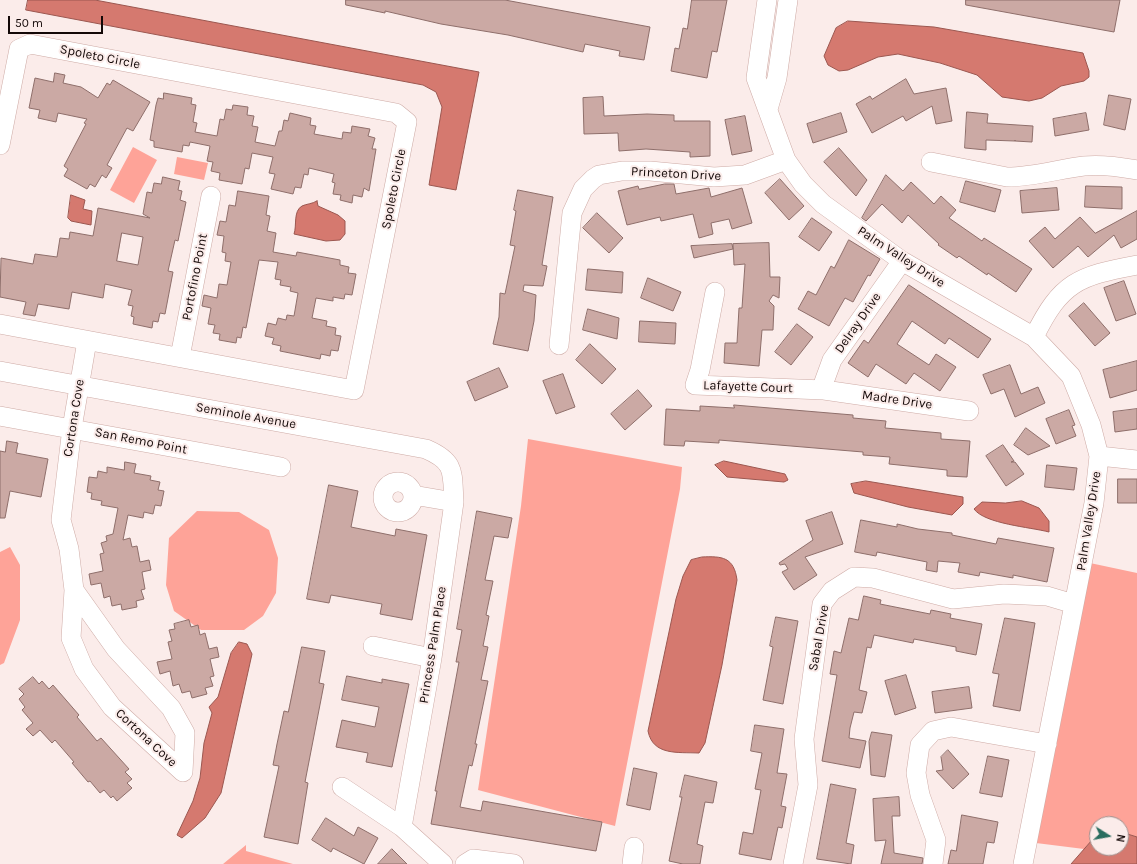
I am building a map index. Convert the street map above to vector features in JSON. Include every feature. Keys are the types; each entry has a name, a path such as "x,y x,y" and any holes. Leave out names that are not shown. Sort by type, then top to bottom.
{"street":[{"name":"Palm Valley Drive","path":"767,0 756,78 786,160 803,184 822,204 902,261 1034,337 1071,376 1091,425 1099,456 1094,503 1023,864"},
{"path":"768,109 777,78 788,0"},
{"name":"Spoleto Circle","path":"0,145 19,49 30,44 396,113 407,122 354,390 0,324"},
{"name":"Princeton Drive","path":"559,344 572,213 583,189 593,180 600,175 643,171 714,177 745,175 786,160"},
{"path":"931,162 1007,177 1019,177 1086,166 1137,170"},
{"name":"Portofino Point","path":"180,357 211,196"},
{"name":"Delray Drive","path":"824,390 824,382 832,360 902,261"},
{"path":"1034,337 1046,312 1059,295 1080,279 1137,264"},
{"name":"Lafayette Court","path":"715,292 700,370 695,385 824,390"},
{"name":"Cortona Cove","path":"74,590 116,649 171,708 185,733 183,772 112,706 84,669 71,638 74,590 69,549 61,520 72,428 87,341"},
{"name":"Seminole Avenue","path":"0,371 426,449 442,456 449,465 454,502"},
{"name":"Madre Drive","path":"824,390 969,411"},
{"name":"San Remo Point","path":"0,416 281,467"},
{"path":"1099,456 1137,460"},
{"path":"413,495 454,502"},
{"name":"Princess Palm Place","path":"402,827 432,658 454,502"},
{"name":"Sabal Drive","path":"793,864 808,786 804,739 822,604 832,591 854,577 872,578 952,599 1004,594 1046,596 1074,604"},
{"path":"373,646 432,658"},
{"path":"933,864 936,840 920,795 916,773 920,745 933,731 951,727 1047,744"},
{"path":"342,787 402,827 443,864"},
{"path":"465,864 473,859 514,864"}],"shaded area":[{"path":"28,0 95,0 479,72 456,190 429,185 442,107 436,92 423,85 26,10"},
{"path":"848,21 934,27 1083,53 1089,71 1089,77 1084,81 1061,86 1042,98 1029,101 1002,97 977,75 940,63 898,54 878,57 848,70 839,71 828,65 824,56 836,28"},
{"path":"133,147 157,160 134,203 110,190"},
{"path":"177,157 208,163 204,180 174,174"},
{"path":"71,195 85,200 83,209 92,211 91,225 71,221 68,218"},
{"path":"317,201 318,206 338,215 345,221 345,234 340,240 326,241 294,234 296,215 299,208"},
{"path":"528,439 682,467 680,489 615,826 478,790 521,506"},
{"path":"724,461 785,474 788,480 784,482 727,477 715,465"},
{"path":"866,481 963,497 963,504 952,515 908,507 854,493 851,484"},
{"path":"1022,501 1039,508 1049,521 1049,532 998,522 980,514 974,509 982,502 1005,503"},
{"path":"197,511 239,512 269,530 278,558 276,593 263,616 244,630 201,630 174,611 166,585 169,538"},
{"path":"10,547 20,565 20,620 4,663 0,665 0,552"},
{"path":"702,557 721,558 730,562 737,580 722,665 705,743 699,753 668,751 655,745 648,731 676,599 683,576 691,560"},
{"path":"1090,563 1137,573 1137,837 1129,834 1129,816 1089,816 1089,843 1084,849 1036,843"},
{"path":"239,642 247,644 252,654 221,793 205,818 182,838 177,835 193,801 200,778 204,743 212,713 209,707 218,697 231,653"},
{"path":"1129,834 1137,837 1137,864 1071,864 1089,843 1089,856 1129,856"},
{"path":"246,845 246,851 293,864 223,864"}],"building":[{"path":"346,0 505,0 650,27 644,60 619,56 620,51 585,44 583,52 508,35 441,24 385,11 385,13 346,5"},
{"path":"692,0 727,0 717,52 712,51 707,78 671,71 675,48 679,49 683,28 687,29"},
{"path":"966,0 1120,0 1114,32 966,5"},
{"path":"55,73 65,75 63,83 81,87 98,98 107,83 110,85 113,80 150,102 133,131 127,128 107,165 112,168 106,178 102,175 95,187 90,184 87,189 64,176 68,169 64,166 86,124 84,123 87,119 58,113 56,122 38,118 40,110 29,108 35,78 53,82"},
{"path":"906,79 914,94 946,88 952,121 936,124 932,106 906,121 903,116 872,133 856,104 870,96 872,99"},
{"path":"164,93 192,98 191,104 196,105 193,122 197,123 195,132 217,136 220,119 224,120 226,109 232,110 233,105 248,107 247,115 254,116 252,126 258,127 255,142 275,146 279,131 282,131 284,120 288,121 290,113 311,118 310,125 316,126 314,134 342,139 343,132 351,133 352,126 370,129 368,136 375,138 372,149 376,149 369,191 364,188 362,197 353,195 352,203 340,200 341,195 333,194 335,183 332,182 334,174 309,168 308,175 304,174 301,188 295,187 293,194 271,189 275,174 269,173 273,157 252,153 249,169 245,168 242,184 219,180 220,173 211,171 213,162 207,161 210,146 190,142 189,146 183,145 182,152 154,147 154,141 150,140 156,105 158,98 163,99"},
{"path":"1109,95 1131,99 1125,130 1104,125"},
{"path":"603,97 604,116 647,114 674,115 674,121 710,121 710,156 690,157 690,152 646,149 619,151 618,133 584,134 583,98"},
{"path":"967,112 988,114 987,123 1033,126 1032,142 986,140 986,150 965,148"},
{"path":"841,113 847,132 813,143 807,124"},
{"path":"1086,113 1089,130 1055,136 1053,119"},
{"path":"745,116 752,151 732,155 725,120"},
{"path":"839,148 867,180 856,196 824,162"},
{"path":"886,175 903,191 911,182 934,204 941,196 956,210 949,218 982,241 984,238 1032,269 1016,292 988,273 987,275 959,256 957,258 938,245 939,244 908,215 902,223 882,204 866,221 862,218"},
{"path":"163,177 180,181 178,190 182,191 180,200 186,202 178,241 175,240 168,271 173,272 165,314 160,313 158,322 153,321 152,328 133,324 134,317 131,316 133,306 128,305 132,290 105,284 103,298 72,292 69,309 38,304 35,316 23,314 26,302 0,297 1,258 33,264 35,254 57,257 60,238 69,239 70,232 93,236 98,208 150,218 143,214 147,192 152,193 154,183 161,184","holes":["122,233 143,237 138,265 117,261"]},
{"path":"780,179 804,206 789,220 765,193"},
{"path":"966,181 1001,190 995,212 960,202"},
{"path":"665,184 674,184 676,194 709,188 711,197 742,188 752,223 732,229 729,219 711,223 713,234 699,238 693,214 661,221 660,217 627,225 618,191 638,186 639,189"},
{"path":"1086,186 1122,187 1122,209 1085,207"},
{"path":"1057,188 1059,210 1022,213 1020,191"},
{"path":"518,190 553,197 542,265 547,266 543,286 524,285 523,291 536,295 534,321 528,351 493,344 499,317 500,293 505,294 515,246 510,245"},
{"path":"238,191 269,196 266,215 270,216 267,231 276,233 273,252 296,256 297,252 340,260 340,265 349,267 348,273 356,274 352,295 345,294 344,299 333,297 333,301 316,298 312,318 327,321 326,326 336,328 335,335 341,336 338,351 331,350 330,356 321,354 320,359 280,351 281,346 272,344 274,338 265,336 268,323 276,325 278,318 286,320 287,315 294,316 298,293 290,291 291,287 280,285 281,280 275,279 278,262 259,260 246,328 243,327 241,338 237,337 236,343 219,340 220,334 213,333 215,325 208,324 211,308 202,306 204,295 217,298 219,284 227,285 231,262 225,261 226,253 222,252 224,236 217,235 220,221 226,222 229,205 235,206"},
{"path":"1137,211 1137,239 1121,248 1114,235 1088,257 1078,246 1053,268 1029,241 1045,227 1055,239 1080,217 1095,233"},
{"path":"597,213 623,238 609,253 583,228"},
{"path":"812,218 832,232 819,251 799,237"},
{"path":"849,240 880,259 870,276 868,275 853,302 845,298 829,326 798,309 808,291 816,295 831,266 834,268"},
{"path":"769,243 770,277 780,277 779,298 773,295 769,301 774,306 773,330 762,330 759,366 724,363 725,343 737,343 739,308 742,308 745,264 734,265 733,244"},
{"path":"732,244 733,249 694,258 691,246"},
{"path":"588,269 623,272 622,293 586,290"},
{"path":"648,278 681,292 673,311 641,298"},
{"path":"1124,281 1136,314 1116,321 1104,288"},
{"path":"909,285 991,339 978,358 949,338 945,344 912,321 897,344 929,365 936,354 956,367 940,391 914,373 906,384 876,364 868,377 848,363 864,340 868,343"},
{"path":"1084,303 1110,333 1095,346 1069,316"},
{"path":"588,309 619,318 617,339 583,330"},
{"path":"640,321 676,323 675,344 639,342"},
{"path":"797,324 813,337 791,365 775,352"},
{"path":"590,344 616,369 602,384 576,360"},
{"path":"1137,361 1137,390 1110,398 1103,370"},
{"path":"1010,365 1021,394 1038,387 1045,403 1015,417 1004,389 991,394 983,375"},
{"path":"499,368 508,387 475,401 467,382"},
{"path":"563,374 575,407 556,414 543,381"},
{"path":"638,390 652,406 625,430 611,414"},
{"path":"734,405 853,415 853,418 886,421 885,428 941,433 941,439 970,441 967,477 947,476 947,470 889,464 890,457 863,455 863,452 719,440 719,443 685,441 684,446 664,445 666,409 700,411 700,406 734,408"},
{"path":"1137,409 1137,429 1115,432 1113,412"},
{"path":"1069,410 1075,425 1072,426 1076,436 1056,444 1046,419"},
{"path":"1026,428 1050,446 1028,455 1014,445"},
{"path":"7,441 18,443 16,453 48,459 41,497 10,491 5,518 0,518 0,451 5,452"},
{"path":"1003,445 1014,461 1011,462 1015,462 1024,474 1006,486 986,456"},
{"path":"125,462 136,464 134,473 151,476 150,480 160,482 158,490 164,491 161,506 155,505 153,514 144,512 143,518 128,515 123,540 130,538 132,547 137,546 140,562 149,560 151,570 142,572 145,589 141,590 144,599 136,601 137,607 122,610 121,604 112,606 110,596 104,598 101,583 91,585 89,574 103,571 100,554 104,553 101,543 107,541 106,536 113,534 118,508 101,505 102,501 91,499 92,493 87,492 89,477 97,478 98,471 107,473 107,467 124,470"},
{"path":"1047,465 1077,468 1074,490 1045,487"},
{"path":"1118,479 1137,479 1137,503 1118,503"},
{"path":"329,485 358,491 351,527 395,536 396,529 427,535 412,620 380,614 382,604 331,595 329,603 307,599"},
{"path":"477,511 512,518 508,538 494,536 485,580 493,581 486,615 489,616 483,646 488,647 481,680 488,681 475,744 477,744 472,766 469,765 460,807 481,811 483,801 602,822 596,851 431,824 437,791 435,791 459,662 456,662 462,630 457,629"},
{"path":"832,512 843,544 805,557 817,575 794,590 782,572 788,569 785,564 780,565 779,563 813,540 806,521"},
{"path":"861,520 897,527 897,524 918,529 952,533 952,535 996,544 998,538 1054,548 1047,582 1013,575 1013,578 980,572 979,576 958,572 960,563 938,561 937,572 926,570 927,562 877,552 876,556 855,552"},
{"path":"864,596 881,600 880,604 930,614 931,610 951,614 950,618 982,624 976,655 956,651 956,647 914,639 913,643 874,635 871,648 867,647 859,690 867,692 862,713 854,712 850,728 849,738 866,741 860,768 822,761 837,675 830,674 834,651 841,653 849,618 858,620"},
{"path":"776,617 798,621 783,704 763,700 773,647 770,646"},
{"path":"1005,618 1035,623 1020,711 993,706 999,674 993,673"},
{"path":"189,620 191,627 198,625 200,635 205,633 209,649 217,647 219,657 210,659 214,676 210,677 213,686 205,688 207,694 192,698 190,691 182,693 179,684 173,686 170,671 160,674 157,662 172,659 168,642 172,641 169,630 175,629 174,624"},
{"path":"302,647 325,651 319,683 324,684 305,782 308,783 298,844 264,837 279,766 273,765 277,744 284,711 288,712"},
{"path":"906,675 916,708 895,715 885,681"},
{"path":"347,676 382,683 382,679 409,684 392,767 366,762 368,753 336,747 342,720 375,727 379,707 342,700"},
{"path":"33,677 39,684 42,681 49,689 53,685 79,715 77,717 97,741 101,738 129,769 125,772 132,779 127,783 132,788 117,801 113,796 111,798 104,790 100,793 90,781 88,782 72,763 74,762 55,740 52,743 40,730 33,736 26,729 33,723 22,710 25,707 19,699 24,694 19,689"},
{"path":"969,687 972,708 935,713 932,692"},
{"path":"755,725 784,729 777,773 787,774 781,806 786,807 782,828 778,827 771,860 739,854 743,832 753,834 761,790 755,789 762,753 751,751"},
{"path":"872,732 892,735 885,777 871,775 869,742"},
{"path":"948,750 969,774 953,789 936,771 943,770 941,757"},
{"path":"988,756 1009,760 1002,797 980,793"},
{"path":"634,768 657,773 650,810 627,805"},
{"path":"685,775 717,782 713,803 705,802 697,844 703,846 700,864 683,864 669,861"},
{"path":"831,784 856,789 846,843 854,845 851,864 817,859"},
{"path":"899,797 900,816 892,816 894,853 923,858 922,864 881,864 886,840 875,841 873,799"},
{"path":"962,815 998,822 994,843 987,842 983,864 948,864 951,850 956,851"},
{"path":"326,818 354,836 358,827 378,838 364,864 333,848 331,852 312,840"},
{"path":"392,849 407,864 378,864"}]}
